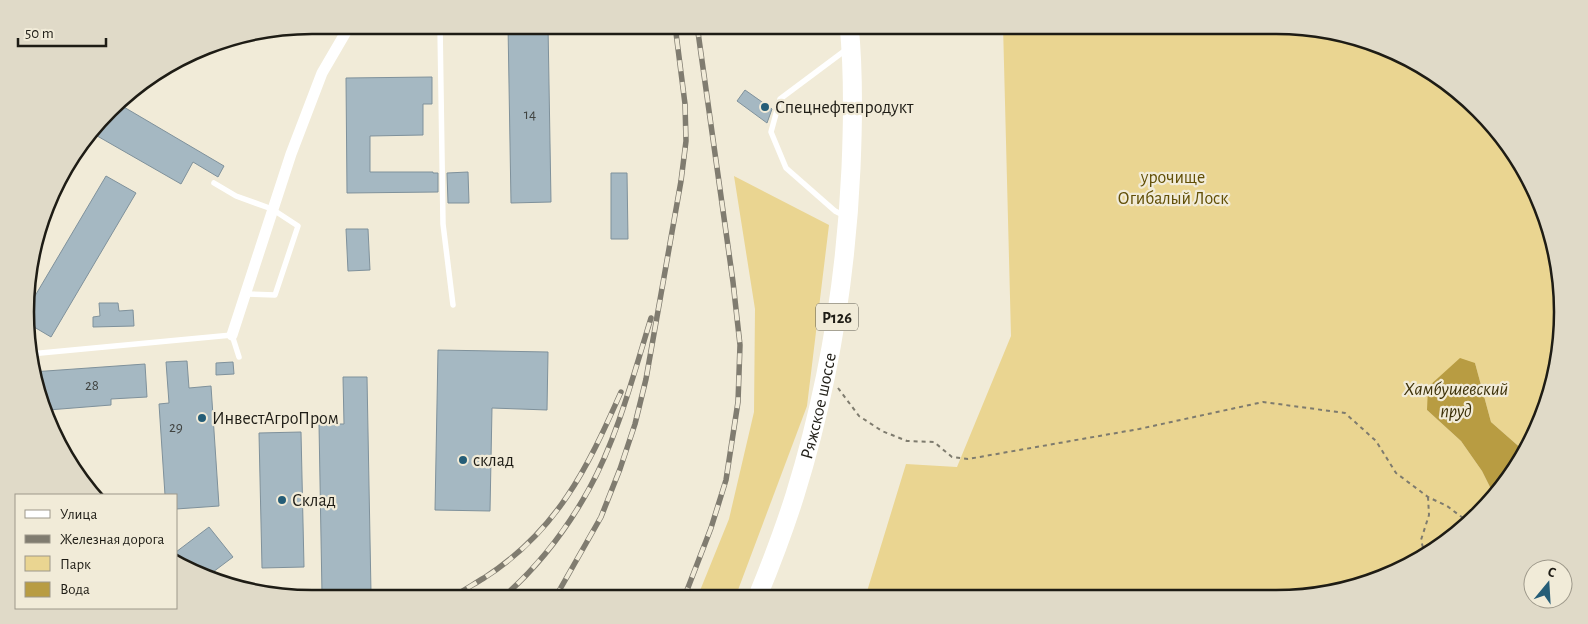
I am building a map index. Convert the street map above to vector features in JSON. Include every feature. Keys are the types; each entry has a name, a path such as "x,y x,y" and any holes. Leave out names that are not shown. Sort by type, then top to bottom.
{"main road":[{"name":"Ряжское шоссе","path":"760,590 795,495 815,422 827,371 840,298 848,218 853,117 850,34"}],"street":[{"path":"232,335 291,154 322,73 345,34"}],"lane":[{"path":"440,34 443,224 453,305"},
{"path":"848,218 835,211 786,168 771,132 780,99 851,46"},
{"path":"214,183 236,196 272,209 298,226 275,295 245,294"},
{"path":"37,353 232,335 239,357"}],"path":[{"path":"827,371 858,416 882,431 907,441 934,442 952,457 968,459 1139,429 1263,402 1345,413 1376,441 1396,473 1428,497 1447,506 1462,518"},
{"path":"1423,548 1421,540 1429,515 1428,497"}],"green space":[{"name":"урочище Огибалый Лоск","path":"1003,34 1294,34 1348,43 1399,62 1445,91 1473,115 1507,157 1526,189 1545,240 1554,294 1554,330 1545,384 1533,418 1519,447 1491,422 1475,363 1427,410 1461,441 1482,471 1491,488 1473,509 1445,533 1399,562 1348,581 1294,590 867,590 906,464 957,467 1011,336"},
{"path":"734,176 829,225 807,406 738,590 700,590 729,519 754,412 755,309"}],"water":[{"name":"Хамбушевский пруд","path":"1460,358 1475,363 1491,422 1519,447 1491,488 1482,471 1461,441 1427,410 1428,387"}],"building":[{"path":"508,34 548,34 551,202 511,203"},
{"path":"432,77 432,104 423,104 423,135 370,136 370,172 438,173 438,192 347,193 346,78"},
{"path":"745,90 772,109 767,123 737,101"},
{"path":"124,107 224,166 218,177 193,162 181,184 97,136"},
{"path":"468,172 469,203 448,203 447,173"},
{"path":"611,173 627,173 628,239 611,239"},
{"path":"106,176 136,193 51,337 34,327 34,298"},
{"path":"346,229 368,229 370,270 348,271"},
{"path":"99,303 118,303 119,311 133,310 134,326 93,327 93,317 100,316"},
{"name":"склад","path":"438,350 548,352 547,410 492,408 490,511 435,510"},
{"path":"187,361 189,388 211,386 219,506 178,509 178,494 165,494 159,404 169,403 166,362"},
{"path":"233,362 234,374 216,375 216,363"},
{"path":"145,364 147,397 111,399 111,405 52,410 40,371"},
{"path":"343,377 367,377 371,590 322,590 319,424 344,424"},
{"name":"Склад","path":"301,432 304,567 262,568 259,433"},
{"path":"209,527 233,557 213,572 178,556 178,550"}],"railway":[{"path":"560,590 601,517 635,424 646,379 681,181 686,141 685,104 676,34"},
{"path":"687,590 711,528 726,480 738,402 740,345 698,34"},
{"path":"511,590 550,548 571,519 599,470 616,427 651,318"},
{"path":"465,590 509,560 550,519 567,496 596,447 621,392"}],"place":[{"name":"Спецнефтепродукт","path":"765,107"},
{"name":"ИнвестАгроПром","path":"202,418"},
{"name":"склад","path":"463,460"},
{"name":"Склад","path":"282,500"}]}
